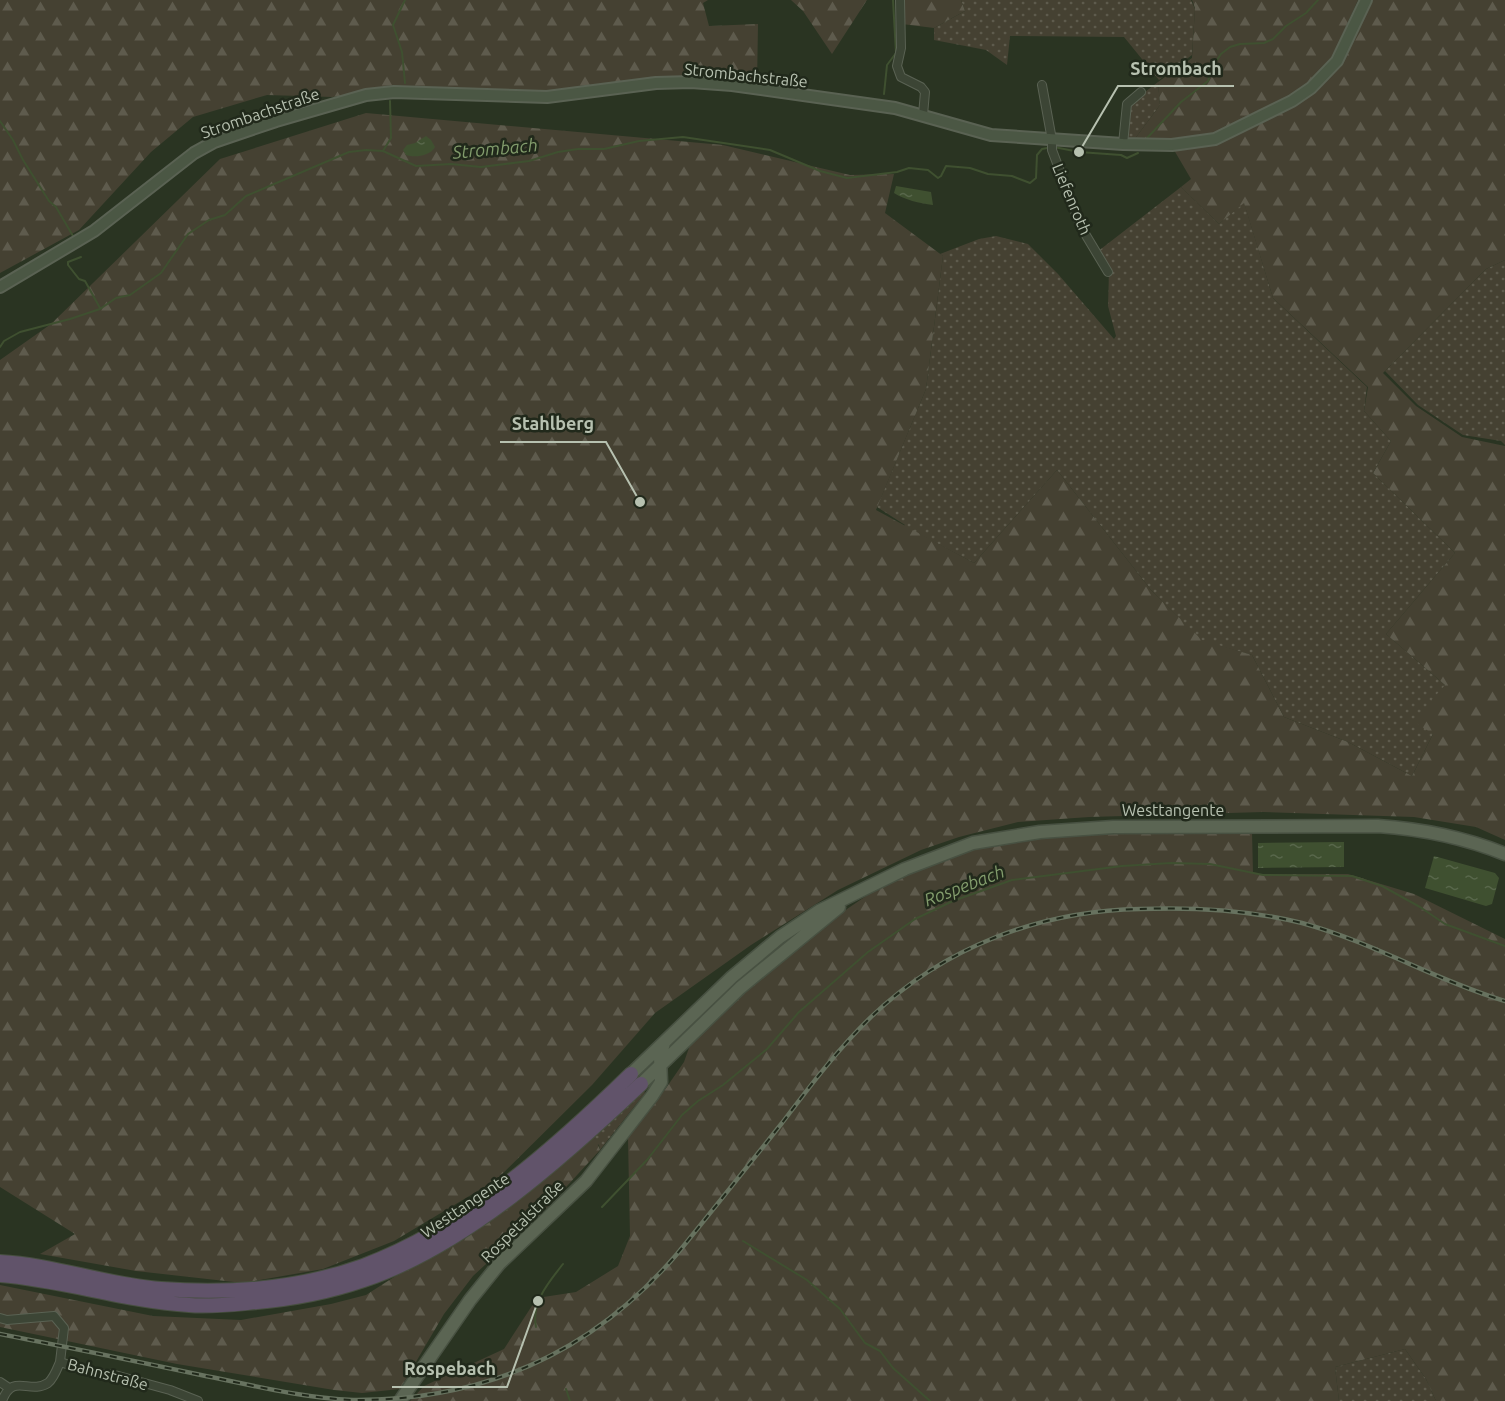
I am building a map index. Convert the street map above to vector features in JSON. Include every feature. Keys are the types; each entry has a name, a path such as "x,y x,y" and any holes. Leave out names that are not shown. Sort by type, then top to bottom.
{"highway":[{"name":"Westtangente","path":"0,1262 158,1289 203,1292 278,1286 352,1269 420,1240 471,1209 636,1079"},
{"name":"Westtangente","path":"0,1275 49,1281 144,1300 190,1305 232,1305 286,1299 365,1280 415,1258 447,1240 537,1176 592,1129 636,1079"}],"main road":[{"name":"Strombachstraße","path":"0,287 94,231 194,153 214,142 366,94 394,92 546,97 656,83 691,82 732,85 895,108 991,135 1172,145 1215,139 1292,101 1311,88 1337,61 1366,0"},
{"name":"Westtangente","path":"636,1079 665,1039 732,977 780,937 819,911 905,869 973,843 1040,832 1113,827 1378,826 1446,834 1505,854"},
{"name":"Westtangente","path":"636,1079 660,1065 740,988 850,897"},
{"name":"Rospetalstraße","path":"400,1401 470,1300 499,1264 586,1181 652,1096 661,1082 661,1049 665,1039"}],"street":[{"path":"900,0 901,48 897,66 901,77 921,87 925,92 923,115"},
{"name":"Liefenroth","path":"1042,85 1052,150 1081,227 1108,272"},
{"path":"1123,144 1127,104 1141,92"},
{"path":"0,1318 7,1320 54,1316 64,1328 60,1362"},
{"name":"Bahnstraße","path":"9,1388 48,1383 53,1378 60,1362 98,1374 111,1374 170,1390 198,1401"},
{"path":"0,1382 9,1388 2,1401"}],"green space":[{"path":"0,0 708,0 703,3 709,26 758,24 757,84 500,93 396,88 333,97 267,95 193,117 151,152 79,230 0,273"},
{"path":"791,0 867,0 832,54 803,11"},
{"path":"901,0 961,0 965,11 934,28 902,24"},
{"path":"961,0 1191,0 1195,9 1192,55 1159,80 1124,37 1010,36 1007,65 986,50 934,40 934,28 965,11"},
{"path":"1192,0 1358,0 1331,60 1311,85 1259,114 1217,133 1166,140 1134,140 1160,105 1158,82 1192,58 1195,8"},
{"path":"1370,0 1505,0 1505,260 1486,269 1383,373 1416,406 1462,437 1505,446 1505,840 1476,827 1414,817 1263,812 1089,817 1018,822 959,837 921,850 838,890 751,945 655,1013 592,1085 496,1180 394,1241 323,1269 243,1283 136,1271 40,1254 75,1234 0,1187 0,360 51,324 220,159 366,113 723,145 850,175 894,174 885,213 943,256 926,389 876,510 974,563 1057,470 1151,590 1202,640 1252,655 1284,717 1348,742 1412,776 1433,734 1413,721 1445,685 1386,634 1455,553 1373,473 1391,441 1364,411 1368,387 1273,298 1244,203 1219,224 1181,187 1191,179 1174,150 1215,144 1316,91 1340,62"},
{"path":"1158,82 1160,105 1134,140 1124,139 1128,105"},
{"path":"1181,187 1219,224 1244,202 1273,298 1367,387 1364,411 1391,441 1373,473 1455,553 1386,634 1445,685 1433,734 1412,776 1348,742 1284,717 1252,655 1202,641 1151,590 1057,470 974,563 904,526 877,507 926,389 943,256 940,254 979,239 996,236 1028,244 1058,274 1114,339 1116,336 1108,306 1109,272 1097,252"},
{"path":"1505,260 1505,445 1501,441 1463,435 1418,405 1385,371 1486,269"},
{"path":"1252,832 1253,874 1348,874 1414,894 1505,939 1505,1401 1436,1401 1426,1379 1405,1349 1335,1367 1339,1401 410,1401 424,1386 504,1349 537,1298 576,1292 618,1266 630,1236 628,1138 684,1062 690,1045 742,993 828,922 869,894 933,863 1013,841 1057,835"},
{"path":"643,1089 645,1093 600,1150 599,1145 589,1139"},
{"path":"589,1139 597,1142 600,1150 545,1210 473,1276 444,1314 400,1389 362,1393 334,1390 177,1364 0,1327 0,1285 153,1316 241,1320 331,1304 366,1295 419,1261"},
{"path":"1405,1349 1426,1379 1436,1401 1339,1401 1335,1367"}],"water":[{"path":"426,136 435,147 433,150 422,156 406,155 403,150 407,145"},
{"path":"896,186 931,192 933,205 912,201 894,193"},
{"path":"1344,842 1344,867 1258,868 1258,843"},
{"path":"1434,856 1495,873 1499,878 1492,904 1486,906 1425,888"}],"waterway":[{"path":"405,0 393,25 402,52 405,83"},
{"path":"884,94 887,65 896,53 893,0"},
{"name":"Strombach","path":"1147,138 1181,102 1208,81 1213,66 1221,54 1230,47 1240,44 1264,43 1273,39 1286,26 1306,13 1318,0"},
{"path":"383,151 391,138 390,101"},
{"path":"0,121 73,236"},
{"name":"Strombach","path":"0,347 4,341 20,332 100,309 116,298 130,295 161,273 188,234 209,220 225,215 246,196 349,152 383,151 416,166 451,164 481,167 529,161 558,152 578,149 604,149 639,141 683,137 770,150 820,171 847,178 897,172 909,168 928,170 938,178 946,166 1012,176 1030,183 1036,178 1037,155 1042,149 1047,148"},
{"name":"Strombach","path":"1054,147 1079,152 1121,155 1127,158 1138,153"},
{"path":"81,257 68,262 68,265 79,279 85,281 100,308"},
{"name":"Rospebach","path":"602,1207 647,1160 682,1115 767,1049 799,1012 868,952 915,919 953,901 1012,880 1122,866 1171,863 1210,864 1263,875 1352,876 1382,886 1445,924 1505,946"},
{"path":"743,1241 807,1280 840,1309 865,1343 880,1351 893,1368 930,1401"},
{"name":"Rospebach","path":"536,1327 536,1309 542,1293 563,1264"},
{"name":"Rospebach","path":"566,1389 570,1401"}],"railway":[{"path":"0,1334 277,1390 315,1397 353,1400 401,1398 447,1391 491,1380 533,1364 572,1344 609,1318 644,1288 677,1254 836,1055 859,1029 899,992 930,971 995,938 1066,917 1102,911 1181,909 1242,912 1282,919 1302,923 1353,940 1454,983 1505,1001"}],"place":[{"name":"Strombach","path":"1079,152"},
{"name":"Stahlberg","path":"640,502"},
{"name":"Rospebach","path":"538,1301"}]}
